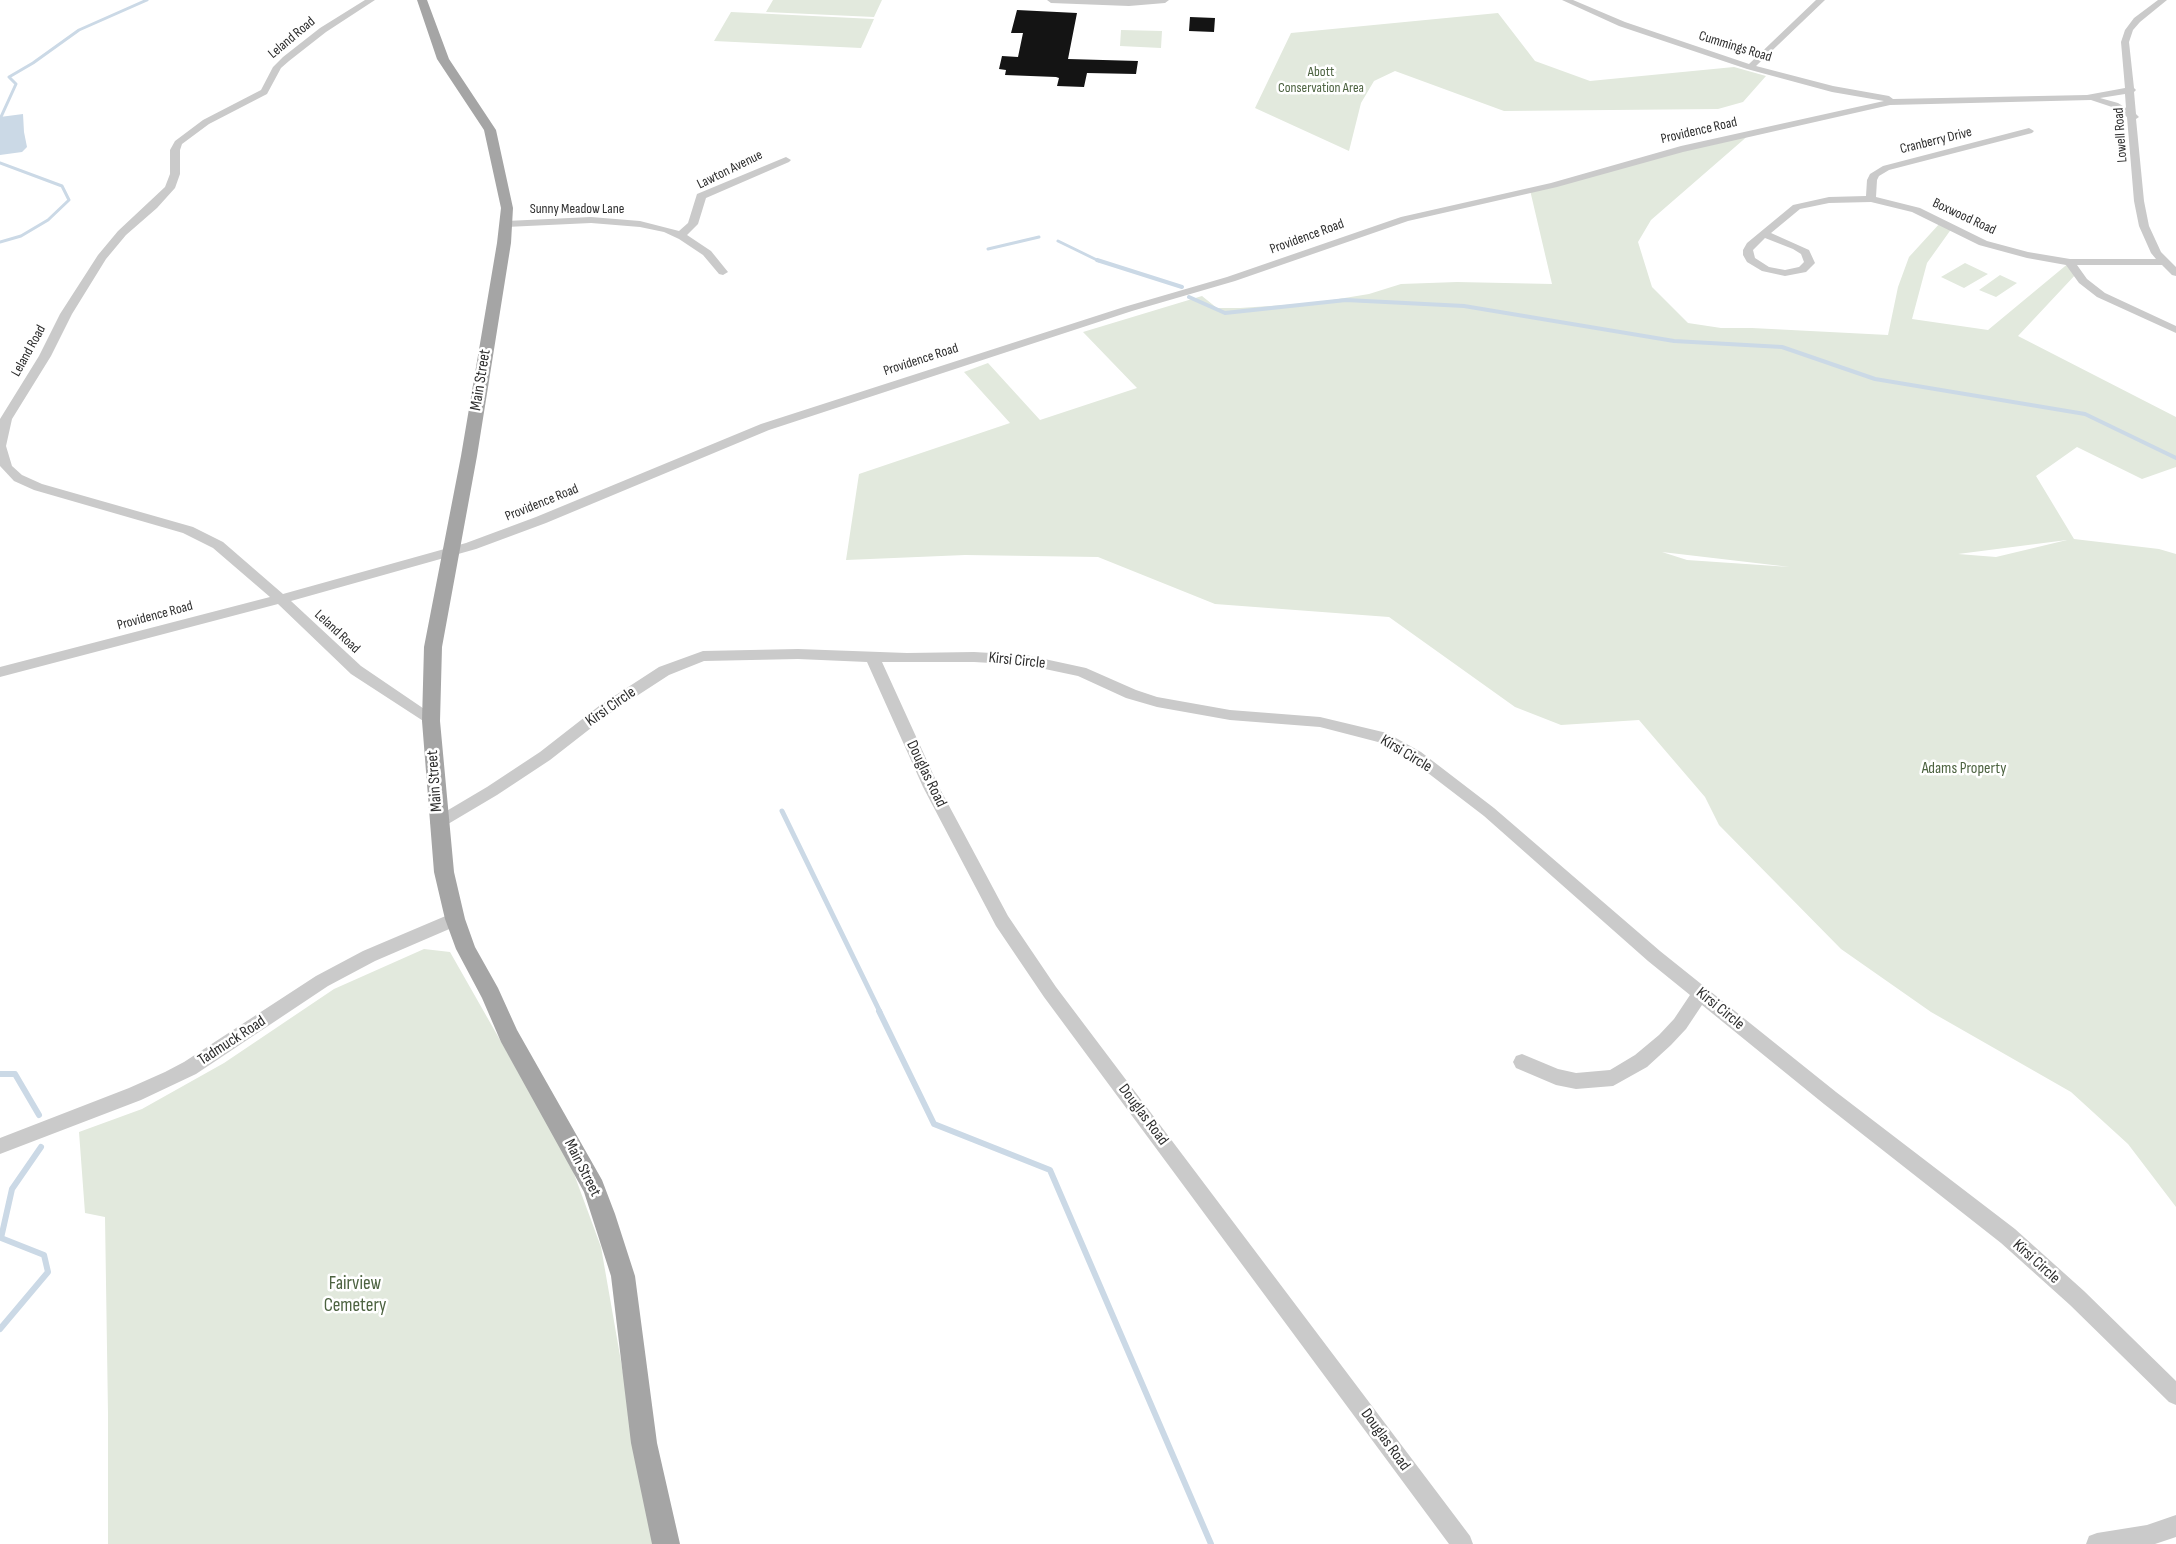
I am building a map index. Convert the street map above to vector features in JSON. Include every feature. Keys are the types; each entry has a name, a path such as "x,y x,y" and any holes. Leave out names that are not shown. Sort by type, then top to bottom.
{"main road":[{"name":"Main Street","path":"422,0 443,59 490,130 505,193 506,224 452,551 433,647 432,721 438,823 444,872 455,919 466,949 491,994 508,1035 582,1164 594,1188 603,1214 623,1276 644,1442 666,1544"}],"street":[{"name":"Leland Road","path":"371,0 323,30 286,59 277,67 264,92 206,122 178,143 175,150 175,174 170,188 154,206 122,233 102,257 66,314 45,356 6,419 2,430 0,446 7,468 18,478 38,486 188,530 218,545 281,599 356,670 432,721"},
{"path":"1051,0 1129,3 1165,0"},
{"name":"Cummings Road","path":"1566,0 1622,24 1750,67 1855,93 1902,100"},
{"path":"1750,67 1820,0"},
{"name":"Lowell Road","path":"2163,0 2137,20 2129,30 2126,42 2134,116 2141,215 2151,245 2163,262 2176,273"},
{"name":"Providence Road","path":"0,672 281,599 452,551 541,520 764,427 1128,309 1231,279 1381,226 1442,209 1553,185 1681,150 1902,100 2087,98 2131,90"},
{"path":"1855,93 1863,103 1862,109"},
{"name":"Providence Road","path":"2087,98 2115,105 2134,116"},
{"name":"Cranberry Drive","path":"1871,199 1872,180 1875,174 1886,168 2029,131"},
{"name":"Lawton Avenue","path":"680,236 693,224 697,206 702,196 786,160"},
{"name":"Boxwood Road","path":"1764,234 1798,247 1805,252 1810,263 1808,267 1802,270 1785,273 1766,269 1751,260 1748,250 1764,234 1790,211 1806,204 1842,199 1871,199 1901,204 1972,238 1994,247 2027,256 2070,262 2163,262"},
{"name":"Sunny Meadow Lane","path":"506,224 562,221 616,221 640,224 666,230 680,236 707,253 723,272"},
{"path":"2070,262 2083,281 2101,295 2176,330"},
{"name":"Kirsi Circle","path":"438,823 492,792 545,756 612,705 664,671 695,658 721,654 974,657 1026,660 1081,672 1131,694 1157,702 1230,715 1320,722 1382,737 1416,756 1489,812 1654,956 1830,1098 2008,1236 2077,1298 2176,1395"},
{"name":"Douglas Road","path":"872,656 931,787 1002,921 1050,992 1462,1544"},
{"name":"Tadmuck Road","path":"0,1146 135,1094 171,1078 190,1068 322,981 369,956 455,919"},
{"path":"1522,1062 1556,1077 1576,1081 1613,1078 1642,1061 1665,1040 1680,1024 1700,993"},
{"path":"2097,1544 2146,1536 2176,1526"}],"green space":[{"path":"773,0 882,0 874,17 766,12"},
{"path":"731,12 874,19 861,48 714,41"},
{"name":"Abott Conservation Area","path":"1498,13 1535,61 1590,81 1734,67 1766,76 1743,102 1718,109 1504,111 1395,71 1374,81 1361,103 1349,151 1255,108 1291,33"},
{"path":"1121,30 1162,31 1161,48 1120,46"},
{"name":"Adams Property","path":"1750,134 1651,220 1638,242 1652,287 1688,323 1721,328 1888,335 1898,287 1909,257 1941,222 1952,228 1927,263 1912,319 1988,330 2070,262 2077,273 2018,336 2176,417 2176,467 2142,479 2077,447 2036,476 2074,539 2159,549 2176,554 2176,1207 2128,1144 2071,1092 1931,1012 1841,949 1719,825 1705,797 1639,720 1561,725 1515,707 1389,617 1215,604 1098,557 965,555 846,560 859,474 1010,423 964,372 988,363 1040,420 1137,388 1083,332 1202,296 1217,308 1240,308 1314,303 1369,294 1401,284 1457,282 1552,284 1530,190","holes":["2067,540 1996,557 1958,554","1662,552 1790,567 1687,560"]},
{"path":"1965,263 1988,274 1964,288 1941,277"},
{"path":"2000,275 2017,283 1996,297 1979,290"},
{"name":"Fairview Cemetery","path":"424,949 450,952 570,1163 601,1247 653,1544 108,1544 105,1217 85,1213 79,1132 142,1109 224,1063 334,989"}],"water":[{"path":"23,114 27,147 22,152 0,155 0,117"}],"building":[{"path":"1017,10 1077,13 1068,59 1138,61 1136,74 1087,73 1084,87 1057,86 1059,78 1056,77 1005,75 1006,70 999,69 1002,56 1018,57 1023,33 1011,33"},
{"path":"1190,17 1215,18 1214,32 1189,31"}],"waterway":[{"path":"1,117 16,84 9,77 33,63 79,30 147,0"},
{"path":"0,163 62,186 69,200 48,220 21,236 0,242"},
{"path":"988,249 1039,237"},
{"path":"1058,241 1099,261"},
{"path":"1097,260 1182,287"},
{"path":"1189,297 1225,313 1346,300 1464,306 1674,341 1782,347 1875,379 2085,414 2176,458"},
{"path":"782,811 880,1012"},
{"path":"879,1011 934,1124 1050,1170 1211,1544"},
{"path":"0,1074 15,1074 39,1115"},
{"path":"0,1329 48,1272 44,1255 1,1238 12,1189 41,1147"}]}
